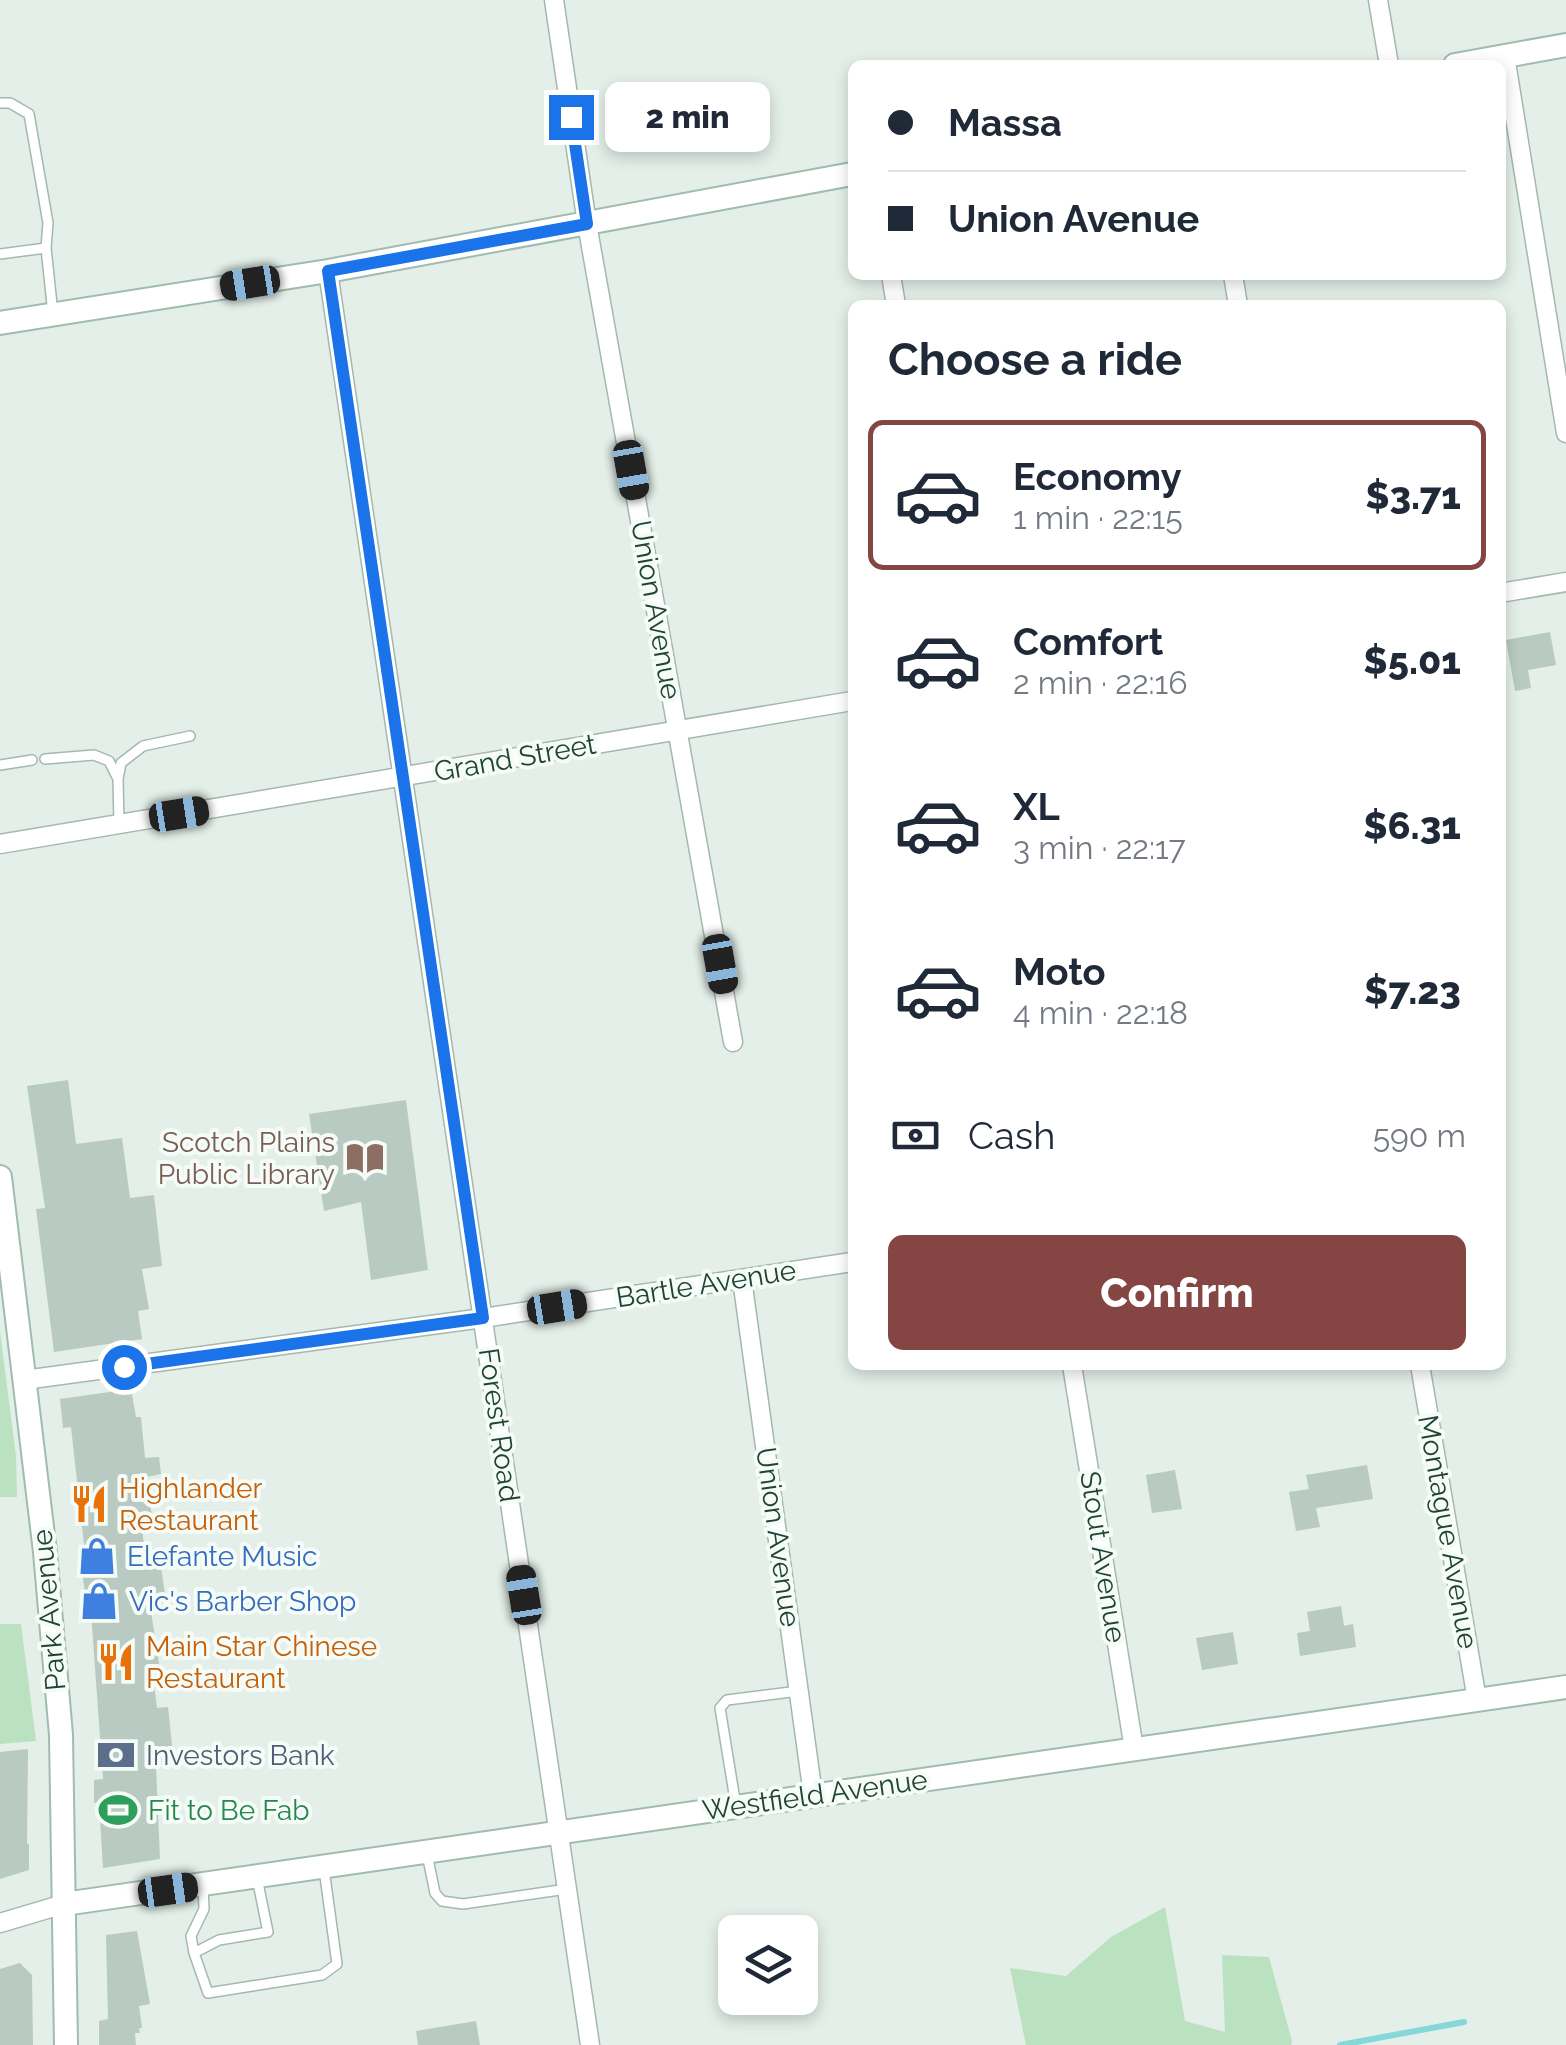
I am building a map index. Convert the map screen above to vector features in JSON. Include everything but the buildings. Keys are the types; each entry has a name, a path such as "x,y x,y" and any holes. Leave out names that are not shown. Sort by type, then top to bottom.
{"street":[{"name":"Union Avenue","path":"554,0 587,224 734,1042"},
{"path":"1378,0 1388,60"},
{"path":"1483,60 1566,45"},
{"path":"1505,56 1506,60"},
{"path":"1506,61 1558,330 1566,433"},
{"path":"0,322 328,271 848,175"},
{"name":"Forest Road","path":"328,271 590,2045"},
{"path":"1506,591 1566,582"},
{"name":"Grand Street","path":"0,844 848,702"},
{"name":"Park Avenue","path":"0,1178 6,1282 24,1380 45,1552 61,1735 66,2045"},
{"name":"Bartle Avenue","path":"24,1380 483,1318 848,1263"},
{"name":"Union Avenue","path":"742,1279 813,1795"},
{"name":"Stout Avenue","path":"1073,1370 1134,1749"},
{"name":"Montague Avenue","path":"1421,1370 1477,1700"},
{"name":"Westfield Avenue","path":"64,1904 1566,1687"},
{"path":"0,1923 64,1904"}],"lane":[{"path":"0,103 10,103 29,114 48,223 46,248 54,314"},
{"path":"0,254 46,248"},
{"path":"118,824 121,762 143,746 190,736"},
{"path":"45,759 94,755 109,761 118,779"},
{"path":"0,765 32,760"},
{"path":"736,1806 720,1708 727,1700 799,1691"},
{"path":"427,1852 435,1892 442,1901 463,1904 567,1889"},
{"path":"203,1885 204,1909 191,1936 208,1992 322,1974 338,1964 324,1866"},
{"path":"194,1952 218,1940 268,1932 257,1876"}],"green space":[{"path":"0,1331 16,1456 17,1497 0,1497"},
{"path":"0,1624 21,1624 36,1741 0,1744"},
{"path":"1165,1907 1185,2021 1225,2032 1222,1955 1269,1957 1291,2045 1026,2045 1010,1968 1066,1976 1111,1937"}],"waterway":[{"path":"1340,2045 1464,2022"}],"place":[{"name":"Scotch Plains Public Library","path":"365,1158"},
{"name":"Highlander Restaurant","path":"89,1504"},
{"name":"Elefante Music","path":"97,1556"},
{"name":"Vic's Barber Shop","path":"99,1601"},
{"name":"Main Star Chinese Restaurant","path":"116,1662"},
{"name":"Investors Bank","path":"116,1755"},
{"name":"Fit to Be Fab","path":"118,1810"}],"route":[{"path":"124,1367 483,1318 328,271 587,224 571,117"}]}
